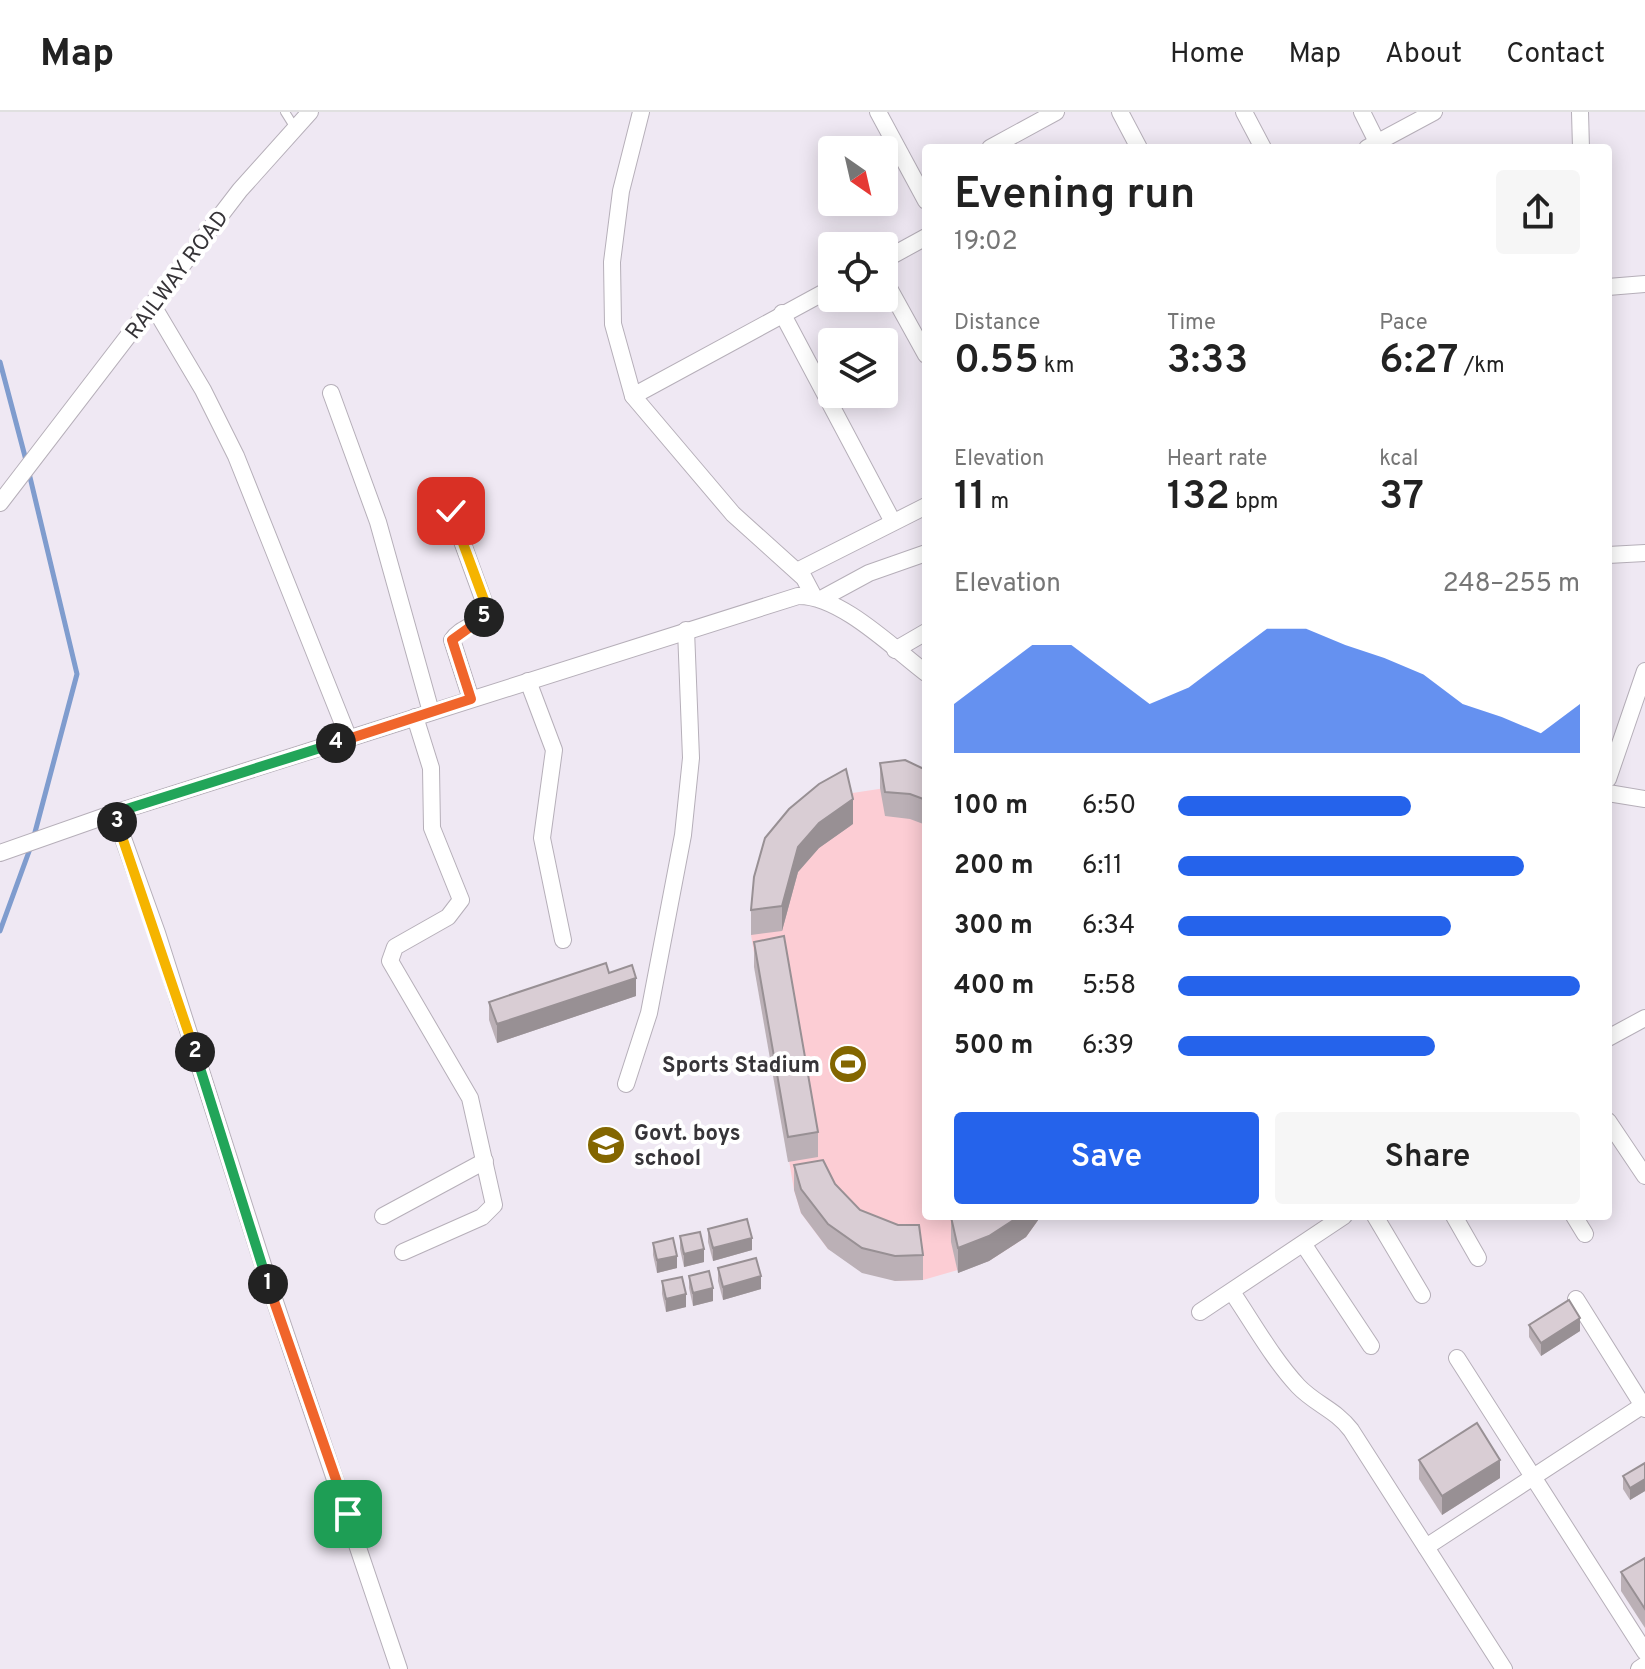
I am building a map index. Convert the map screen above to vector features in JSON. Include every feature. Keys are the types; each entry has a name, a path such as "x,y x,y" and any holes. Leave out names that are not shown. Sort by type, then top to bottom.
{"street":[{"name":"RAILWAY ROAD","path":"4,493 48,442 240,190 310,112"},
{"path":"641,112 621,191 612,262 613,324 633,396 724,505 797,571 817,597 834,604 922,670"},
{"path":"878,112 922,188"},
{"path":"1017,142 1056,112"},
{"path":"1120,112 1137,144"},
{"path":"1244,112 1261,144"},
{"path":"1362,112 1372,144"},
{"path":"1374,144 1434,112"},
{"path":"1580,112 1581,144"},
{"path":"898,252 922,239"},
{"path":"1612,287 1645,284"},
{"path":"633,396 818,295"},
{"path":"152,304 203,390 236,456 349,739"},
{"path":"898,304 922,348"},
{"path":"782,313 893,522"},
{"path":"331,393 378,522 423,715 431,768 432,828 461,900 448,917 395,947 390,961 467,1090 493,1196 490,1212 403,1252"},
{"path":"797,571 922,508"},
{"path":"451,511 487,610 481,620 459,632 452,640 471,699"},
{"path":"1612,554 1645,553"},
{"path":"5,851 109,814 788,598 817,597 869,573 922,554"},
{"path":"626,1084 649,1013 683,835 691,758 686,630"},
{"path":"895,650 922,634"},
{"path":"1612,767 1645,671"},
{"path":"528,681 554,750 542,838 563,940"},
{"path":"1612,794 1645,799"},
{"path":"109,814 157,933 270,1287 399,1669"},
{"path":"1612,1036 1645,1018"},
{"path":"1612,1127 1645,1176"},
{"path":"383,1216 485,1161"},
{"path":"1200,1312 1338,1220"},
{"path":"1377,1220 1422,1295"},
{"path":"1456,1220 1478,1258"},
{"path":"1576,1220 1585,1234"},
{"path":"1304,1245 1371,1346"},
{"path":"1232,1292 1295,1383 1346,1423 1504,1669"},
{"path":"1426,1547 1644,1406 1576,1299"},
{"path":"1457,1358 1645,1652"},
{"path":"1639,1669 1645,1665"}],"lane":[{"path":"285,112 295,128"}],"shaded area":[{"name":"Sports Stadium","path":"905,785 922,791 922,1220 1038,1220 1026,1237 989,1261 923,1280 895,1281 828,1249 801,1213 794,1190 751,935 846,794"}],"building":[{"path":"905,760 922,768 922,798 885,792 880,763"},
{"path":"846,769 853,799 819,823 798,847 782,906 751,910 754,877 765,838 789,809 819,784"},
{"path":"784,936 818,1132 788,1137 754,942"},
{"path":"606,963 609,973 632,965 636,978 497,1024 489,1002"},
{"path":"823,1160 835,1184 860,1210 898,1225 919,1225 923,1255 895,1256 862,1248 828,1224 801,1189 794,1165"},
{"path":"747,1219 752,1238 713,1248 708,1229"},
{"path":"952,1220 1014,1220 989,1236 958,1248"},
{"path":"700,1232 704,1249 684,1254 680,1236"},
{"path":"673,1238 677,1256 657,1260 653,1243"},
{"path":"756,1258 761,1276 723,1287 718,1268"},
{"path":"709,1271 713,1288 693,1293 689,1276"},
{"path":"682,1277 686,1294 666,1299 662,1281"},
{"path":"1569,1300 1580,1318 1541,1343 1529,1325"},
{"path":"1477,1423 1500,1460 1442,1496 1419,1460"},
{"path":"1645,1463 1645,1479 1630,1488 1623,1476"},
{"path":"1645,1558 1645,1609 1621,1572"}],"waterway":[{"path":"0,362 27,464"},
{"path":"29,473 77,674 34,836"},
{"path":"0,931 31,846"}],"place":[{"name":"Sports Stadium","path":"848,1064"},
{"name":"Govt. boys school","path":"606,1145"}],"route":[{"path":"348,1514 270,1287 157,933 114,813 471,699 452,640 459,632 481,620 487,610 451,511"}]}
